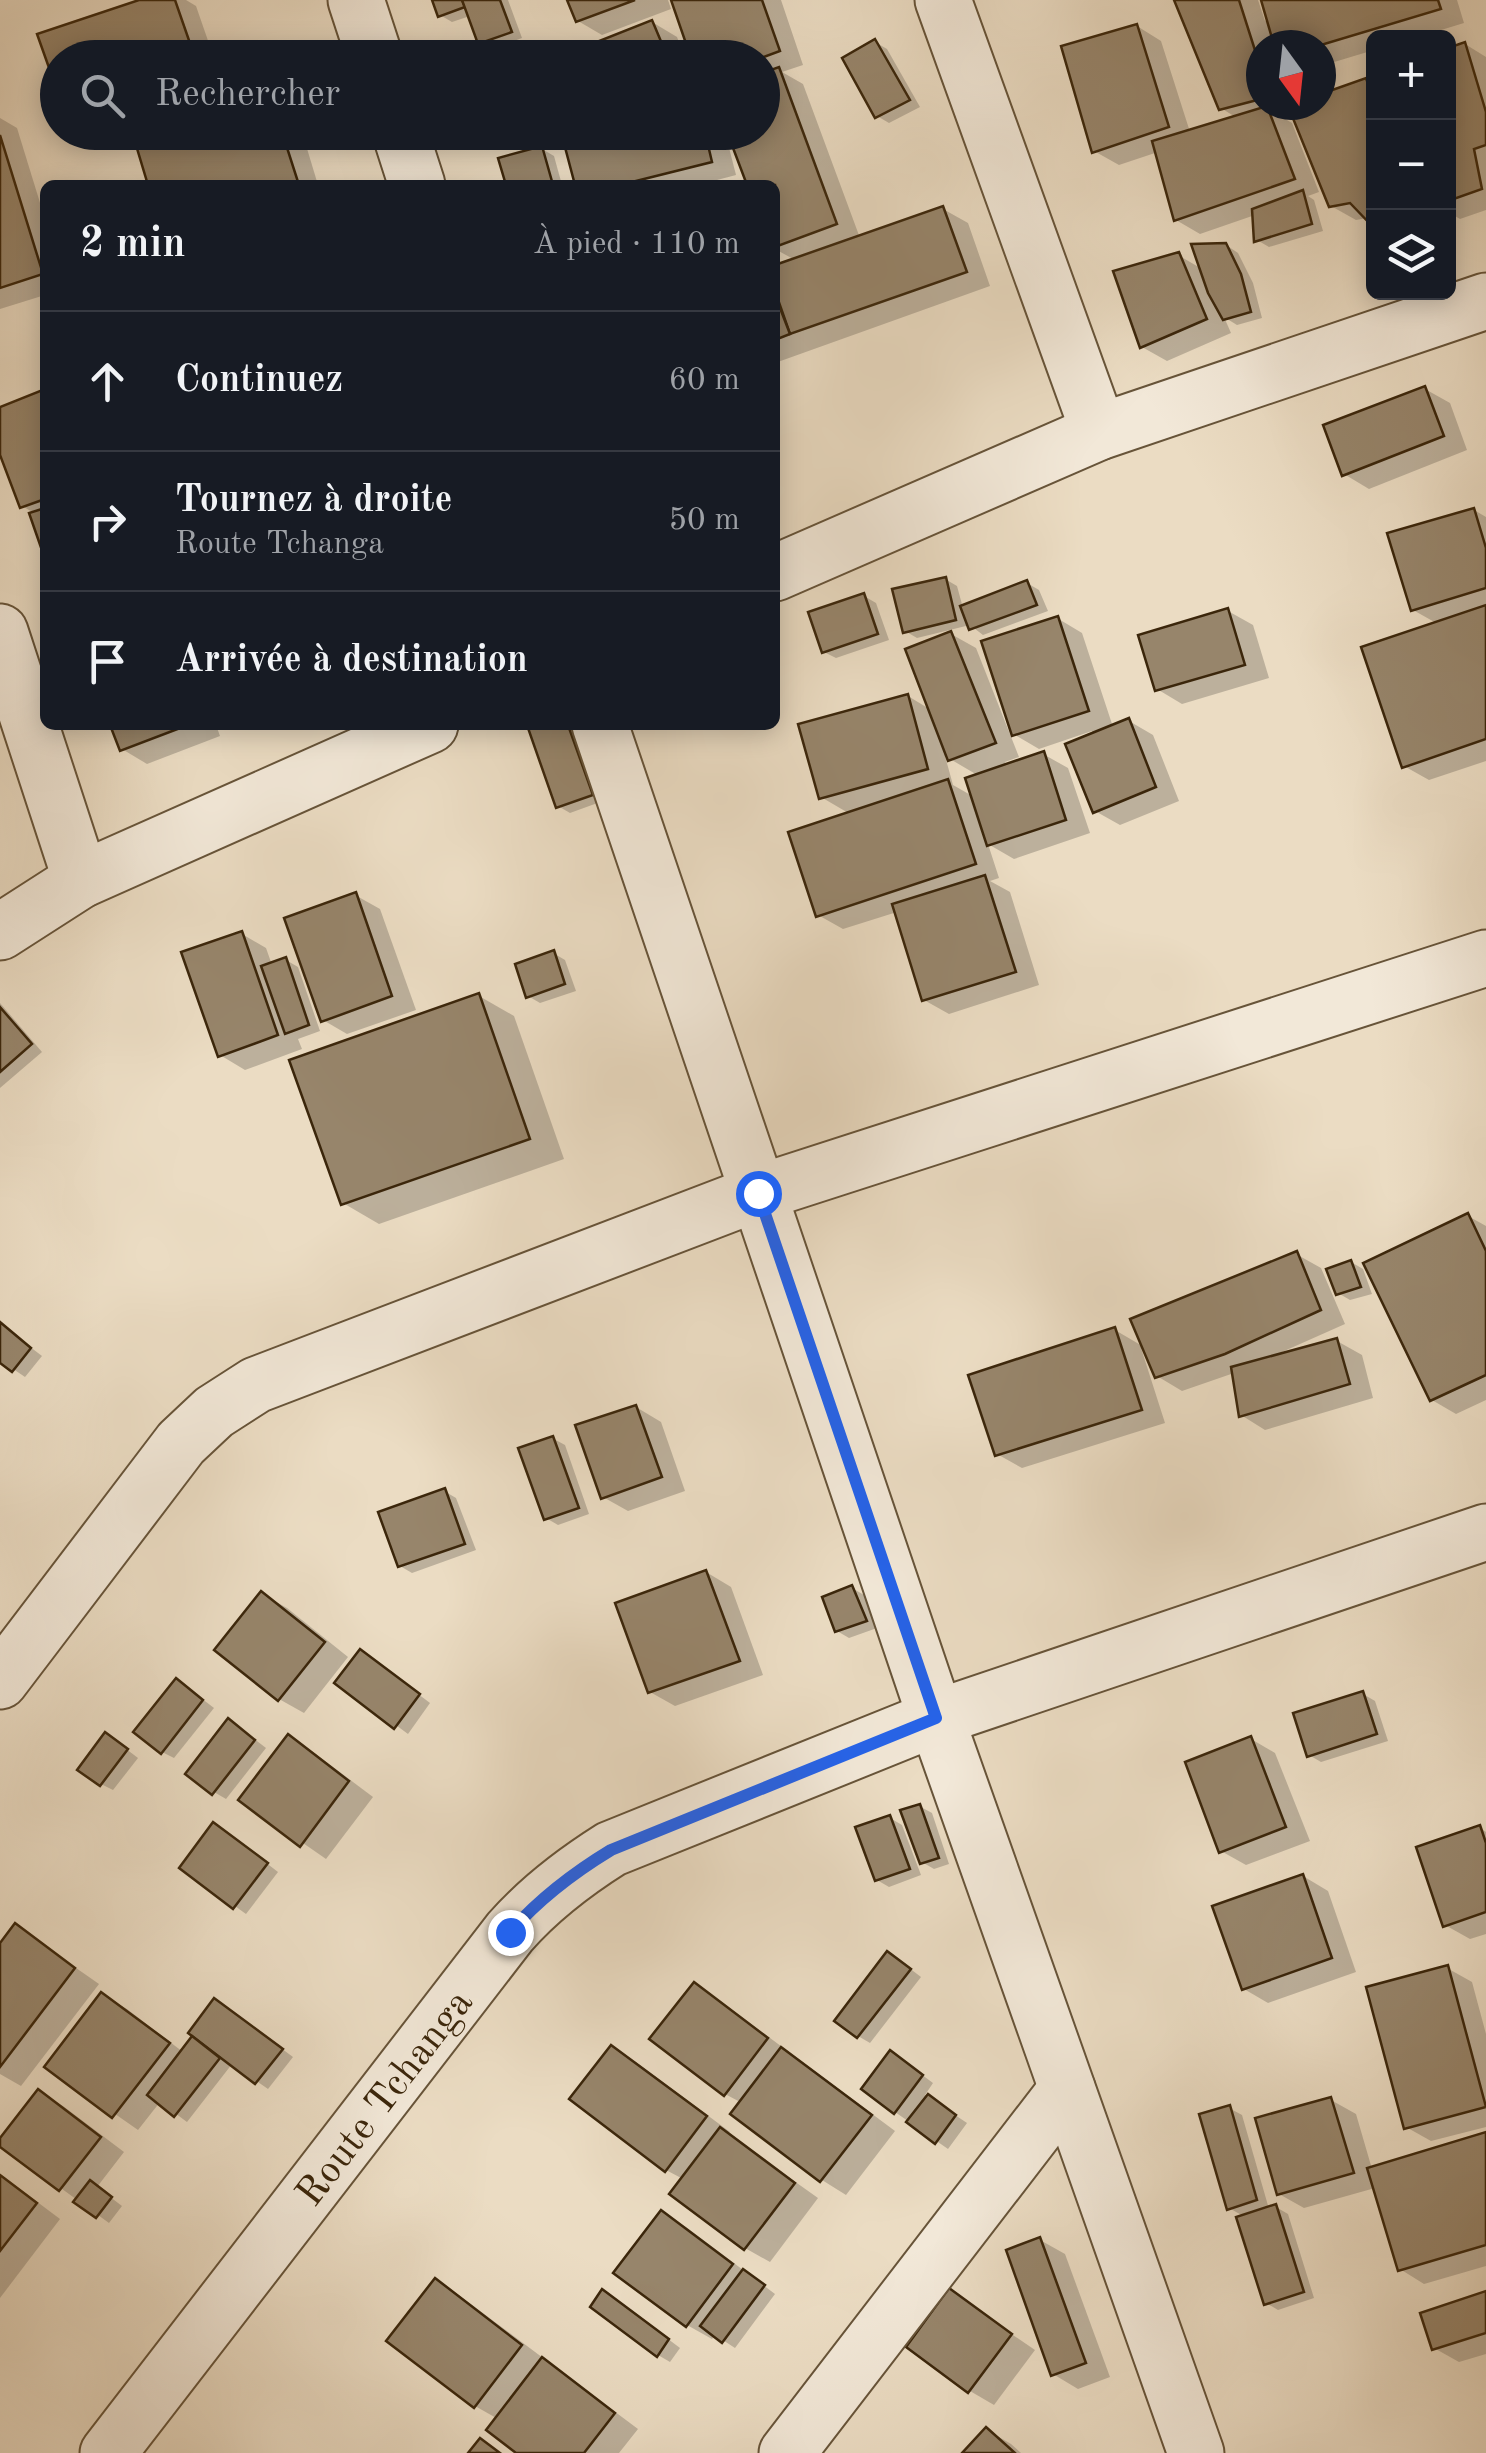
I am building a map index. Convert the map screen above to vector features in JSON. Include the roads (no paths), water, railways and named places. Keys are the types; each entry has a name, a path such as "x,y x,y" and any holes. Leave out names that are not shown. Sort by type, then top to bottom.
{"street":[{"path":"356,0 369,40"},
{"path":"943,0 1099,432"},
{"path":"406,150 415,180"},
{"path":"780,572 1099,432 1486,301"},
{"path":"0,632 81,880"},
{"path":"0,932 81,880 419,730"},
{"path":"602,730 936,1718 1196,2453"},
{"path":"0,1681 181,1443 214,1412 256,1385 758,1193 1486,958"},
{"name":"Route Tchanga","path":"108,2453 532,1908 570,1875 611,1850 936,1718 1486,1532"},
{"path":"787,2453 1067,2088"}]}
